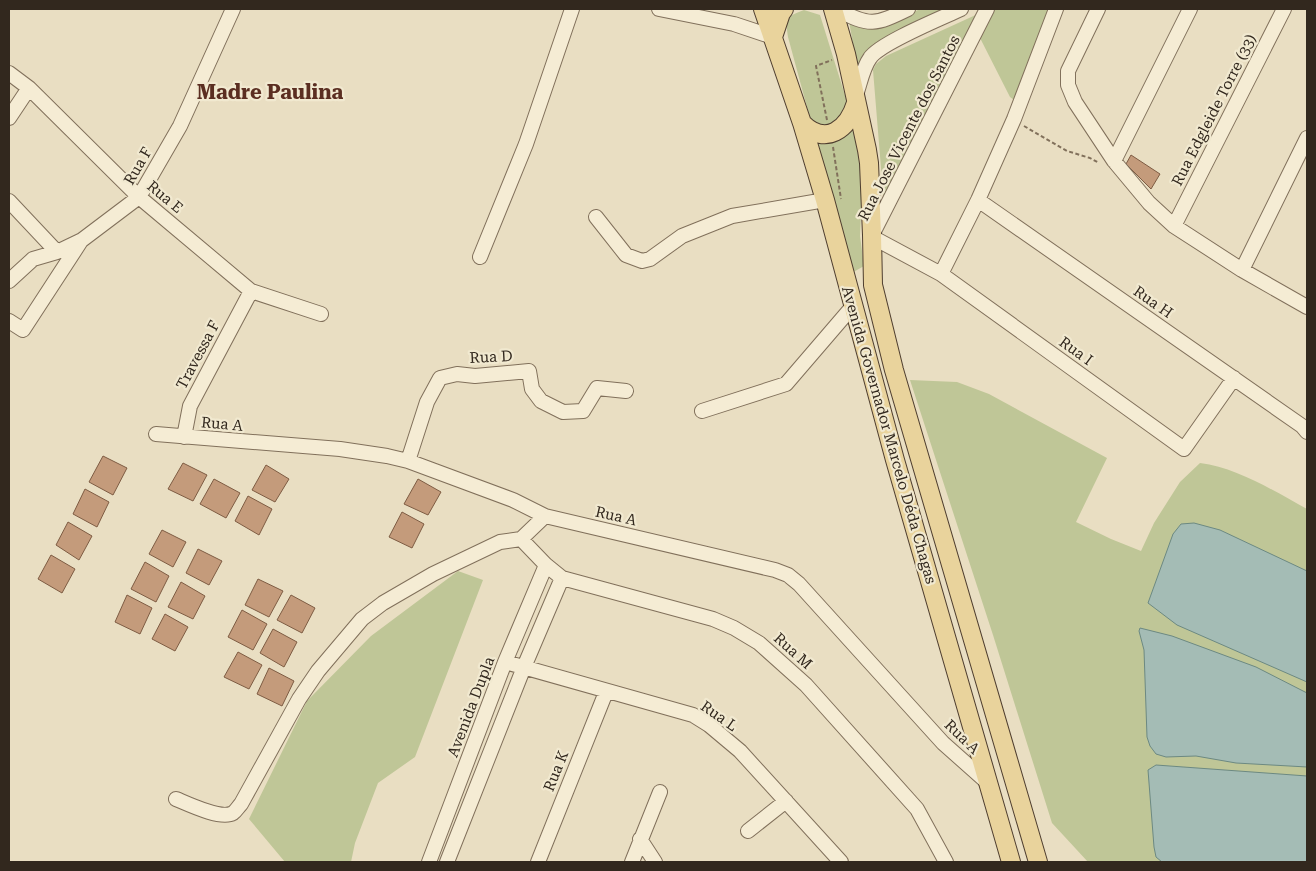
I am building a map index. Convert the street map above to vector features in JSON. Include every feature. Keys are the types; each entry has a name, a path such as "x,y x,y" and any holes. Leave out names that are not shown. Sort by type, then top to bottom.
{"main road":[{"name":"Avenida Governador Marcelo Déda Chagas","path":"763,9 802,123 825,200 853,306 1011,862"},
{"path":"773,37 784,9"},
{"name":"Avenida Governador Marcelo Déda Chagas","path":"835,9 865,134 870,163 873,285 894,370 1038,862"},
{"path":"802,123 809,130 830,134 840,129 852,116 856,100"}],"street":[{"name":"Rua F","path":"9,281 33,259 56,252 82,240 140,197 180,126 233,9"},
{"path":"480,257 526,144 572,9"},
{"path":"659,9 734,24 773,37"},
{"path":"835,9 856,20 868,23 882,15 902,10"},
{"path":"856,100 866,65 874,53 898,38 961,9"},
{"name":"Rua Jose Vicente dos Santos","path":"872,236 988,9"},
{"path":"941,274 978,200 1014,119 1056,9"},
{"path":"1098,9 1068,71 1068,85 1075,102 1109,163 1174,226 1242,270 1307,307"},
{"path":"1109,163 1190,9"},
{"name":"Rua Edgleide Torre (33)","path":"1174,226 1284,9"},
{"name":"Rua E","path":"9,73 29,88 140,197 251,291 321,314"},
{"path":"9,118 29,88"},
{"path":"1242,270 1307,138"},
{"path":"9,200 56,252"},
{"path":"596,217 626,255 642,261 650,259 682,236 732,216 825,200"},
{"name":"Rua H","path":"978,200 1234,378 1302,426 1307,432"},
{"name":"Rua I","path":"872,236 941,274 1184,449 1234,378"},
{"path":"9,321 23,330 82,240"},
{"name":"Travessa F","path":"184,437 190,406 251,291"},
{"path":"702,411 786,384 853,306"},
{"name":"Rua D","path":"408,462 427,402 440,378 457,374 475,376 529,371 532,388 541,401 563,412 583,411 597,388 626,391"},
{"name":"Rua A","path":"156,434 340,449 408,462 513,500 545,516 775,570 788,575 799,584 943,743 988,783"},
{"path":"176,799 219,815 233,813 241,804 299,699 313,678 362,619 383,603 433,574 500,542 521,539 545,516"},
{"name":"Rua M","path":"521,539 546,565 562,578 713,619 734,628 759,643 806,684 915,807 946,862"},
{"name":"Avenida Dupla","path":"428,862 505,662 546,565"},
{"path":"447,862 524,667 562,578"},
{"name":"Rua L","path":"505,662 693,715 709,725 740,751 840,862"},
{"name":"Rua K","path":"538,862 606,692"},
{"path":"632,862 660,792"},
{"path":"748,832 786,801"},
{"path":"640,840 655,862"}],"path":[{"path":"1014,119 1037,135 1067,151 1109,163"}],"green space":[{"path":"920,9 950,9 876,45 859,79 849,21 893,22"},
{"path":"993,9 1050,9 1014,100 1010,97 979,36"},
{"path":"804,10 820,15 848,105 847,113 825,130 811,122 788,37 787,22 791,16"},
{"path":"980,13 884,205 873,70 876,64 886,56"},
{"path":"854,121 863,168 860,236 864,266 850,274 814,139"},
{"path":"910,380 957,382 989,394 1107,458 1076,522 1141,551 1154,523 1180,482 1200,463 1242,475 1307,509 1307,862 1088,862 1052,823"},
{"path":"458,571 483,580 415,757 378,783 355,843 351,862 285,862 249,819 307,701 371,636"}],"water":[{"path":"1194,523 1220,530 1307,571 1307,682 1177,625 1148,603 1173,534 1181,524"},
{"path":"1140,628 1172,636 1256,667 1307,693 1307,767 1236,763 1196,756 1166,757 1156,754 1150,746 1147,737 1144,650 1139,631"},
{"path":"1156,765 1307,776 1307,862 1162,862 1156,857 1154,847 1148,770"}],"building":[{"path":"1131,155 1160,174 1151,189 1126,164"},
{"path":"103,456 127,468 113,495 89,482"},
{"path":"183,463 207,475 193,501 168,489"},
{"path":"266,465 289,479 275,502 252,490"},
{"path":"214,479 240,493 226,518 200,504"},
{"path":"418,479 441,492 428,515 404,504"},
{"path":"85,489 109,502 97,527 73,514"},
{"path":"248,496 272,509 259,535 235,521"},
{"path":"402,512 424,524 412,548 389,537"},
{"path":"68,522 92,536 79,560 56,545"},
{"path":"162,530 186,542 173,567 149,554"},
{"path":"198,549 222,561 209,585 186,573"},
{"path":"51,555 75,569 62,593 38,579"},
{"path":"145,562 169,576 156,602 131,589"},
{"path":"258,579 283,591 269,617 245,605"},
{"path":"181,582 205,596 193,619 168,607"},
{"path":"127,595 152,608 140,634 115,622"},
{"path":"291,595 315,608 302,633 277,620"},
{"path":"242,610 267,624 253,650 228,637"},
{"path":"165,614 188,627 175,651 152,639"},
{"path":"273,629 297,642 284,667 260,653"},
{"path":"238,652 262,665 249,689 224,677"},
{"path":"269,668 294,681 282,706 257,694"}],"district":[{"name":"Madre Paulina","path":"270,92"}]}
